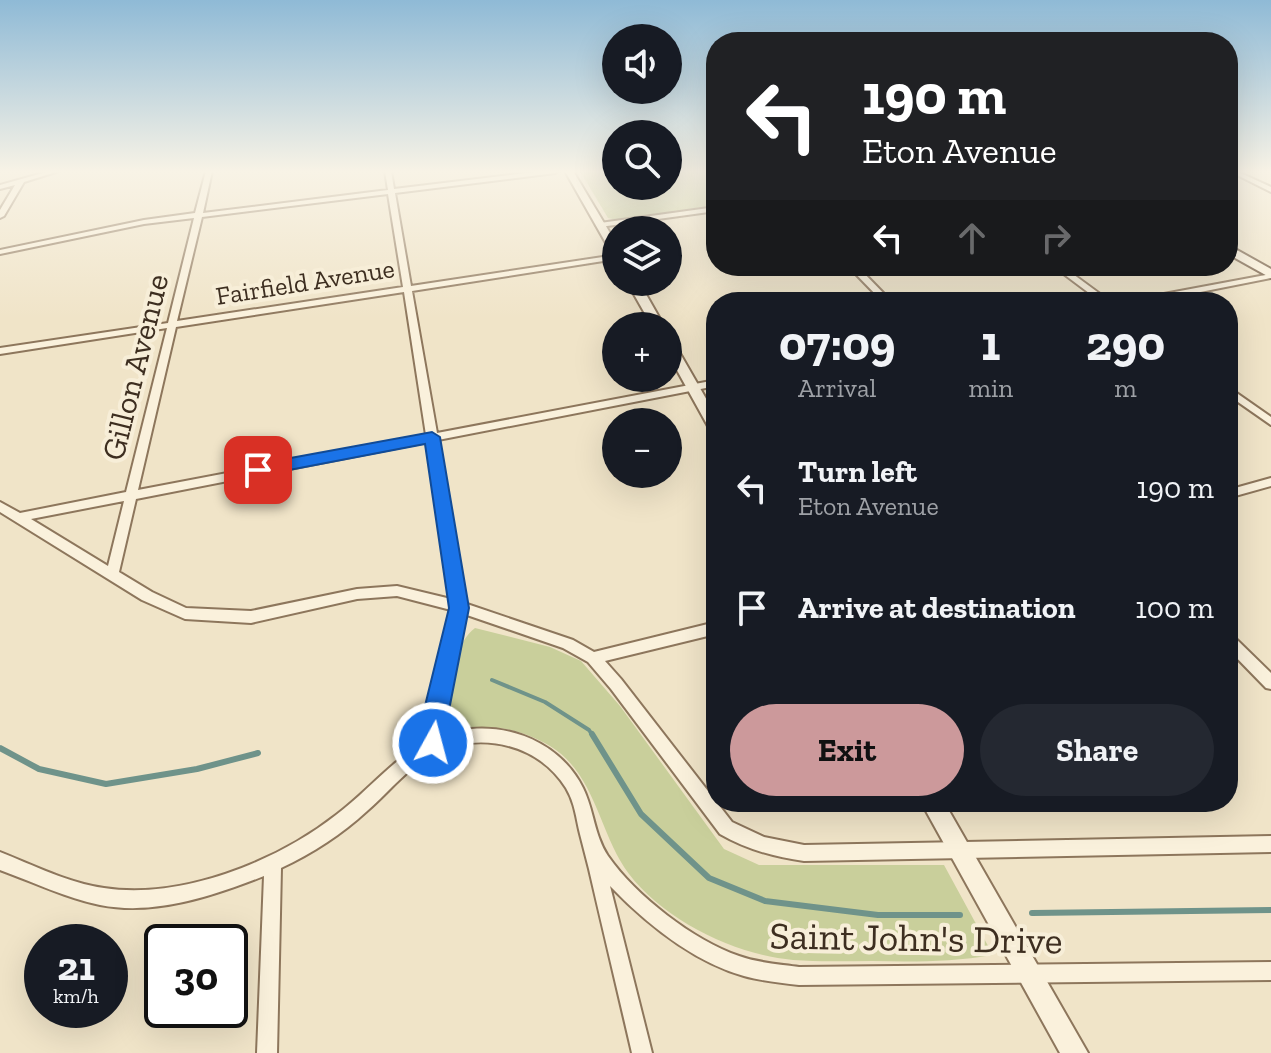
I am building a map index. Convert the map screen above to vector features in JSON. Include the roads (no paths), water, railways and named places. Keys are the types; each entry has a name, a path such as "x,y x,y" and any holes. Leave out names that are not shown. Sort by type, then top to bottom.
{"main road":[{"path":"1238,255 1271,275"}],"street":[{"path":"0,252 94,231 165,220"},
{"name":"Gillon Avenue","path":"112,575 197,220"},
{"path":"0,861 103,897 149,897 188,892 273,862 341,823 433,743 433,722 459,608 396,220"},
{"path":"597,220 602,229"},
{"path":"600,225 635,220"},
{"name":"Fairfield Avenue","path":"0,351 602,257"},
{"path":"1187,292 1271,275"},
{"path":"862,276 878,292"},
{"path":"1071,276 1093,292"},
{"path":"682,368 706,410"},
{"path":"20,517 706,385"},
{"path":"1238,397 1271,422"},
{"path":"1238,491 1271,482"},
{"path":"0,506 169,608 215,617 251,617 357,594 397,591 568,644 593,658 706,806"},
{"path":"593,658 706,630"},
{"path":"1238,650 1271,683"},
{"name":"Saint John's Drive","path":"433,743 482,736 507,738 542,753 572,783 582,803 592,845 618,878 655,915 690,941 729,962 799,976 1271,971"},
{"path":"712,812 726,828 745,840 804,853 1271,844"},
{"path":"938,812 1075,1053"},
{"path":"592,845 642,1053"},
{"path":"267,1053 273,862"}],"waterway":[{"path":"492,680 545,702 589,730 593,736"},
{"path":"592,734 641,814 709,878 765,901 878,915 960,915"},
{"path":"0,748 39,769 106,784 197,769 258,753"},
{"path":"1032,913 1271,910"}]}
